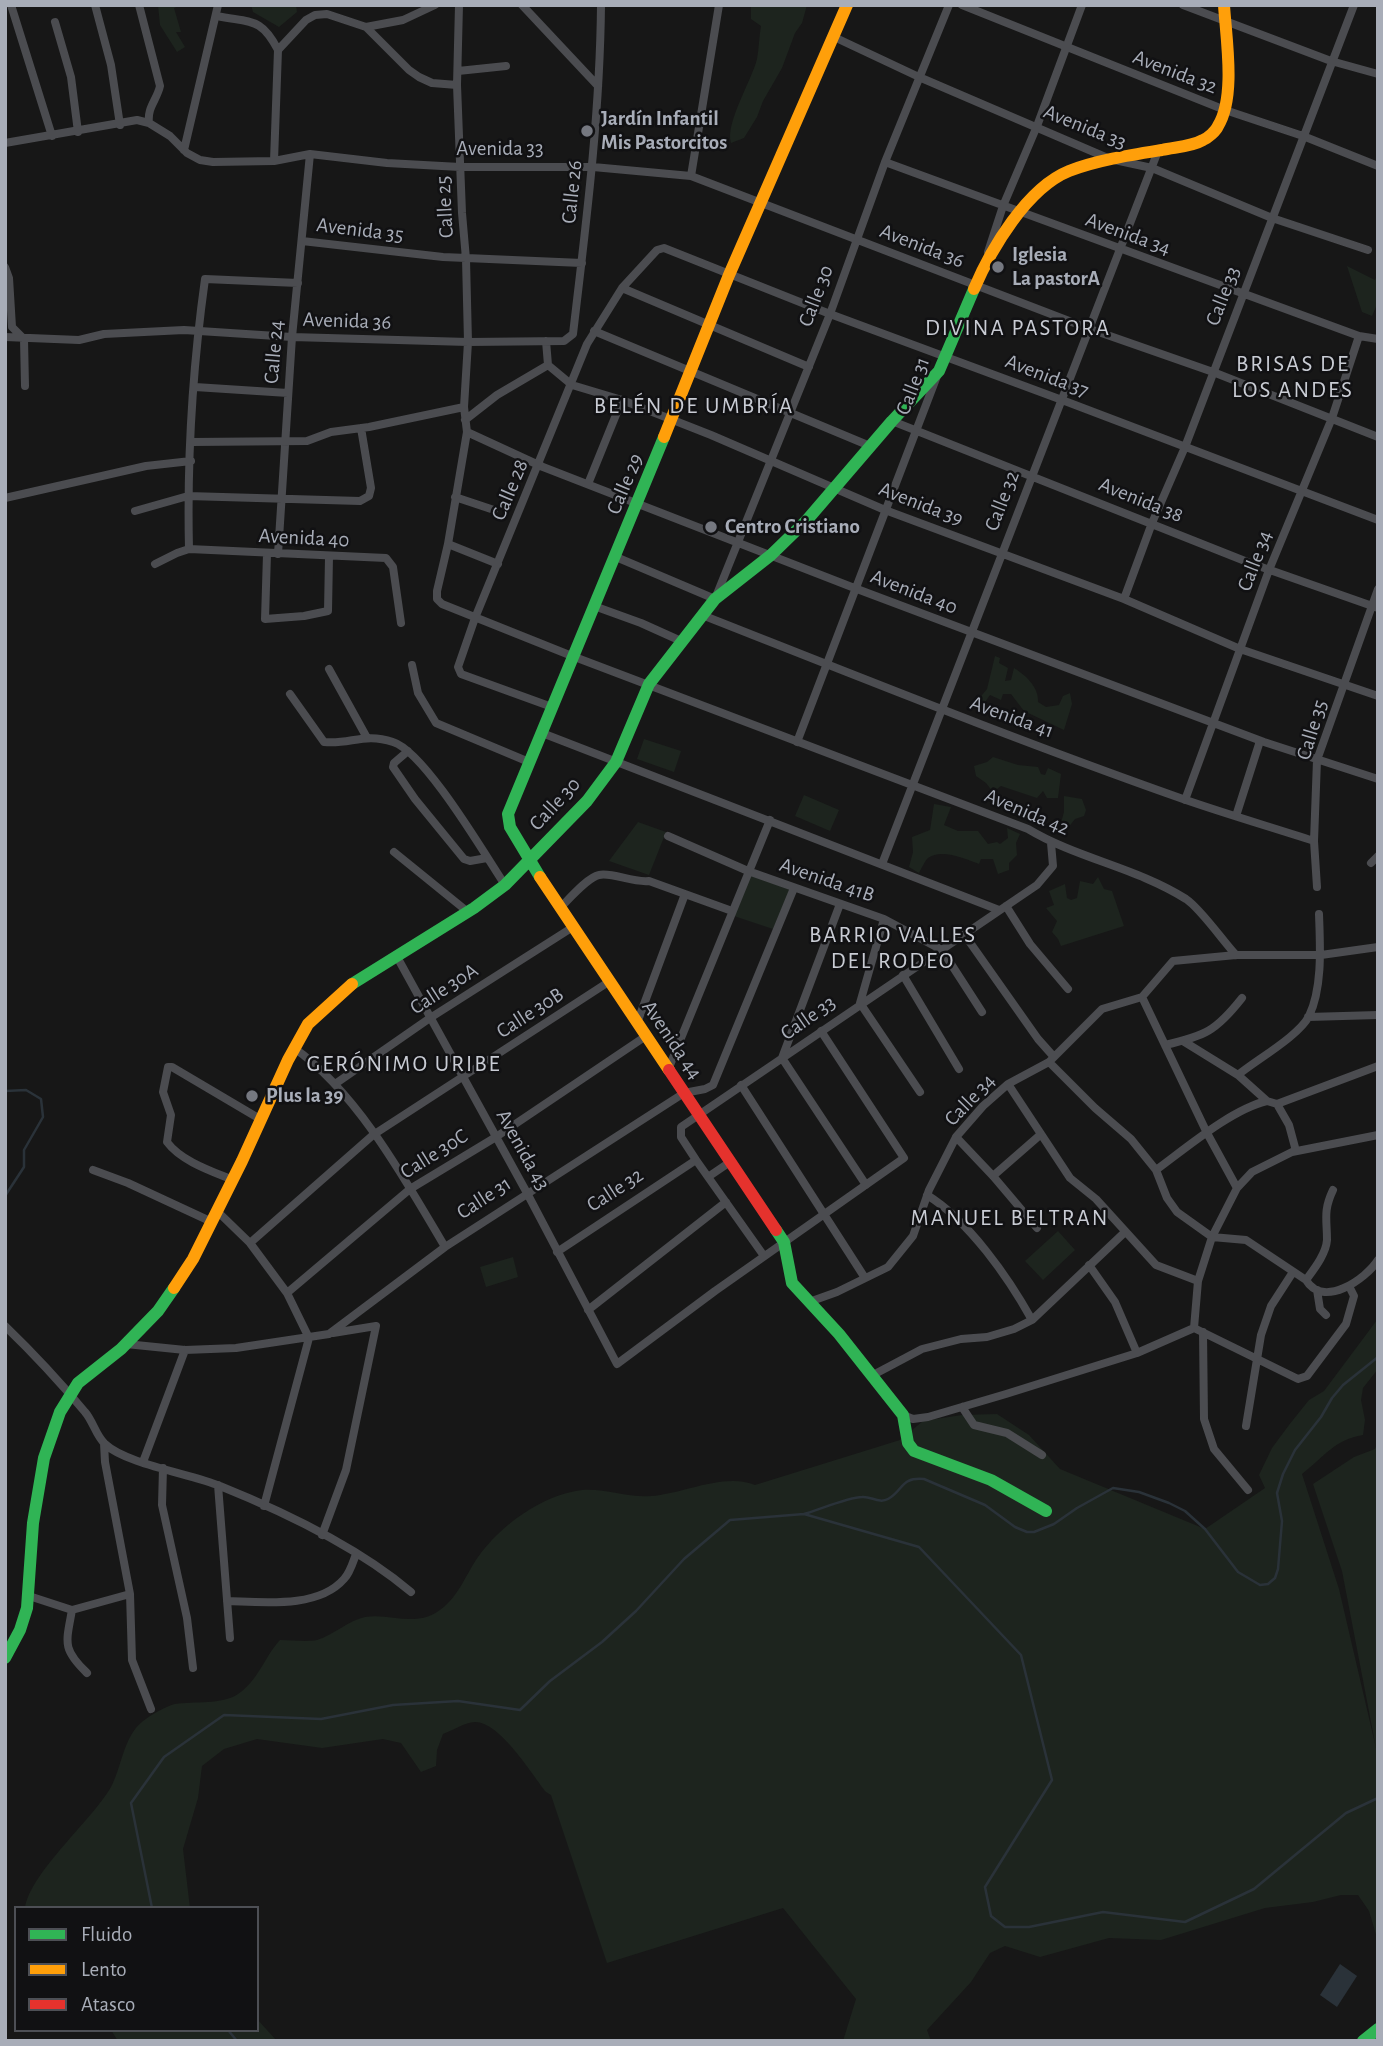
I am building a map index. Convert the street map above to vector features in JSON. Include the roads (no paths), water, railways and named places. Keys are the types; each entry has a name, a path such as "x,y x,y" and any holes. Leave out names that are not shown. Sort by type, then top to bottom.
{"main road":[{"name":"Calle 29","path":"528,860 510,827 508,814 673,420 729,275 847,5"},
{"path":"984,265 1019,213 1048,184 1067,172 1110,159 1158,152 1204,140 1218,127 1225,110 1228,78 1224,5"},
{"name":"Calle 31","path":"939,371 984,265"},
{"name":"Calle 30","path":"70,1394 78,1383 126,1344 158,1311 193,1259 308,1024 359,978 468,912 505,885 587,801 616,762 649,684 715,599 771,555 835,489 892,421 939,371"},
{"name":"Avenida 44","path":"528,860 784,1242"},
{"path":"784,1242 792,1283 873,1375 903,1415 908,1443 914,1451 991,1480 1046,1511"},
{"path":"5,1658 20,1630 29,1596 33,1523 44,1458 60,1412 70,1394"},
{"path":"1363,2041 1378,2029"}],"street":[{"path":"11,5 52,136"},
{"path":"95,5 111,65 120,125"},
{"path":"5,143 137,120 149,123 150,106 158,96 160,86 139,5"},
{"path":"184,150 218,5"},
{"path":"366,27 403,20 435,5"},
{"name":"Calle 25","path":"459,5 457,85 468,342 464,407"},
{"path":"522,5 598,86"},
{"name":"Calle 26","path":"569,339 573,334 593,167 601,5"},
{"path":"691,176 719,5"},
{"name":"Calle 30","path":"715,599 830,314 885,162 949,5"},
{"name":"Avenida 32","path":"962,5 1225,110 1303,136 1378,166"},
{"name":"Calle 31","path":"984,265 1003,206 1037,126 1082,5"},
{"path":"1182,5 1331,61 1378,74"},
{"name":"Calle 33","path":"1124,599 1354,5"},
{"path":"278,50 306,20 315,15 327,14 366,27 416,75 432,83 457,85"},
{"path":"217,16 261,25 270,33 278,50 274,161"},
{"path":"55,22 71,77 78,132"},
{"name":"Avenida 33","path":"834,37 919,77 1110,159 1152,168 1272,218 1368,250"},
{"path":"457,71 506,66"},
{"name":"Avenida 33","path":"149,123 200,160 213,162 274,161 310,154 387,163 460,167 593,167 691,176"},
{"name":"Calle 32","path":"882,864 1158,152"},
{"name":"Calle 24","path":"278,554 292,337 310,154"},
{"name":"Avenida 34","path":"885,162 1359,336"},
{"name":"Avenida 36","path":"691,176 1090,329 1213,372 1378,437"},
{"name":"Avenida 35","path":"302,240 466,259 582,263"},
{"name":"Avenida 37","path":"664,248 830,314 1378,520"},
{"name":"Calle 28","path":"552,707 461,674 458,667 475,618 594,331 622,288 657,250 664,248"},
{"path":"5,267 9,278 9,327 24,339 25,386"},
{"path":"189,549 188,496 205,279 298,283"},
{"path":"622,288 808,367"},
{"name":"Avenida 36","path":"5,337 79,340 104,334 199,331 292,337 468,342 569,339"},
{"path":"594,331 870,446"},
{"path":"1359,336 1378,339"},
{"name":"Calle 34","path":"1185,800 1269,570 1332,418 1359,336"},
{"path":"546,341 548,365 572,385"},
{"path":"465,420 497,395 548,365"},
{"name":"Calle 31","path":"797,742 939,371"},
{"name":"Avenida 39","path":"572,385 622,400 673,420 884,510 1124,599 1240,649 1378,696"},
{"path":"195,387 288,393"},
{"path":"588,484 622,400"},
{"path":"192,442 307,441 331,432 464,407 467,432 437,599 442,604 475,618 649,684"},
{"name":"Avenida 38","path":"892,421 1269,570 1375,607"},
{"path":"135,510 188,496 360,501 366,499 371,488 361,428"},
{"name":"Avenida 40","path":"467,432 539,465 857,589 1261,741 1378,779"},
{"path":"5,498 146,466 191,461"},
{"path":"455,501 494,510"},
{"path":"448,544 498,564"},
{"name":"Avenida 40","path":"155,564 189,549 386,558 392,562 401,623"},
{"path":"267,554 265,619 328,611 329,557"},
{"path":"615,557 715,599"},
{"name":"Calle 35","path":"1317,887 1314,841 1317,760 1375,607 1378,589"},
{"path":"594,606 642,623 681,641"},
{"name":"Avenida 41","path":"702,615 942,710 1185,800 1314,841"},
{"path":"412,666 418,693 436,723 528,762"},
{"path":"329,669 366,736"},
{"name":"Avenida 42","path":"649,684 1028,830 1051,843 1136,872 1188,901 1236,955"},
{"path":"290,694 324,743 366,736 392,741 408,751 436,784 505,885"},
{"path":"542,733 1002,908 1068,989"},
{"path":"1236,816 1261,741"},
{"path":"408,751 393,767 415,799 464,859 470,861 487,858"},
{"path":"668,1070 770,820"},
{"name":"Avenida 41B","path":"668,836 748,871 884,919 942,950 982,1012"},
{"name":"Calle 33","path":"698,1114 1037,885 1050,871 1054,859 1051,843"},
{"path":"394,852 468,912"},
{"path":"560,908 593,878 603,874 639,882 649,881 732,911"},
{"name":"Calle 31","path":"126,1344 185,1350 236,1348 329,1334 444,1247 527,1193 684,1093 713,1085 794,888"},
{"path":"637,1023 685,894"},
{"path":"840,904 782,1058 866,1185"},
{"path":"1238,1075 1281,1044 1308,1017 1321,955 1319,914"},
{"path":"884,919 860,1003 920,1092"},
{"name":"Calle 30A","path":"335,1084 430,1018 573,927"},
{"path":"964,934 1052,1060 1094,1108 1131,1139 1156,1170 1167,1198 1177,1212 1212,1237 1246,1240 1317,1290 1340,1290 1349,1286 1372,1269 1378,1260"},
{"path":"1237,1188 1207,1133 1142,997 1172,961 1236,955 1321,955 1378,947"},
{"name":"Avenida 43","path":"396,955 527,1193 617,1364 764,1256"},
{"path":"903,975 958,1069"},
{"name":"Calle 30B","path":"250,1243 373,1135 610,981"},
{"name":"Calle 34","path":"809,1302 888,1267 913,1236 927,1195 956,1138 983,1107 1008,1084 1052,1060 1102,1009 1142,997"},
{"path":"1165,1045 1196,1038 1219,1025 1242,998"},
{"path":"1308,1017 1378,1015"},
{"path":"698,1114 681,1127 680,1132 696,1160 764,1256 904,1158 821,1031"},
{"name":"Calle 30C","path":"287,1293 410,1188 496,1137 646,1036"},
{"path":"1183,1041 1238,1075 1267,1101 1277,1104 1378,1066"},
{"path":"294,1048 335,1084 410,1188 444,1247"},
{"path":"233,1180 182,1156 167,1142 172,1115 163,1092 168,1068 172,1067 200,1082 260,1119"},
{"path":"1008,1084 1070,1178 1096,1199 1156,1265 1198,1280"},
{"path":"741,1085 865,1278"},
{"path":"1156,1170 1207,1133 1255,1104 1267,1101"},
{"path":"1277,1104 1289,1125 1296,1151"},
{"path":"993,1176 1040,1135"},
{"path":"1194,1328 1198,1280 1212,1237 1237,1188 1252,1172 1296,1151 1378,1135"},
{"path":"956,1138 1037,1228"},
{"name":"Calle 32","path":"556,1252 696,1160"},
{"path":"708,1177 730,1162"},
{"path":"93,1170 215,1216 250,1243 287,1293 309,1338 264,1506"},
{"path":"1306,1280 1319,1261 1327,1242 1327,1202 1333,1190"},
{"path":"927,1195 948,1208 1013,1285 1032,1320"},
{"path":"588,1310 726,1202"},
{"path":"873,1375 922,1349 961,1339 987,1337 1032,1320 1052,1304 1125,1232"},
{"path":"1089,1265 1115,1302 1137,1353"},
{"path":"1246,1426 1261,1335 1271,1306 1293,1272"},
{"path":"903,1415 913,1419 962,1407 1137,1353 1194,1328 1298,1378 1307,1376 1346,1324 1354,1296 1349,1286"},
{"path":"1317,1290 1320,1309 1326,1315"},
{"path":"5,1326 70,1394 91,1419 104,1443 105,1462 130,1594 132,1660 151,1709"},
{"path":"322,1535 346,1470 376,1326 329,1334"},
{"path":"1203,1332 1204,1419 1214,1449 1248,1490"},
{"path":"143,1462 185,1350"},
{"path":"962,1407 974,1425 1007,1433 1042,1455"},
{"path":"104,1443 143,1462 218,1485 264,1506 356,1554 387,1572 411,1591"},
{"path":"163,1468 162,1505 187,1618 193,1668"},
{"path":"218,1485 230,1638"},
{"path":"227,1601 283,1603 320,1596 344,1579 356,1554"},
{"path":"29,1596 72,1610 130,1594"},
{"path":"72,1610 67,1648 73,1660 88,1673"}],"waterway":[{"path":"5,1091 26,1090 41,1099 43,1117 24,1150 24,1167 5,1196"},
{"path":"804,1514 856,1498 885,1500 906,1482 924,1479 985,1505 1015,1527 1034,1532 1054,1524 1113,1488 1139,1492 1185,1511 1205,1529 1238,1572 1260,1585 1268,1584 1275,1578 1278,1569 1282,1521 1277,1493 1283,1474 1295,1450 1332,1398 1343,1385 1378,1357"},
{"path":"152,1906 131,1803 164,1757 224,1715 321,1719 393,1705 458,1701 520,1710 550,1681 602,1642 636,1611 684,1559 730,1520 804,1514 919,1547 1021,1655 1052,1780 985,1887 991,1916 1005,1927 1029,1927 1103,1912 1185,1922 1254,1889 1346,1813 1378,1798"},
{"path":"230,2032 237,2041"}],"place":[{"name":"Jardín Infantil Mis Pastorcitos","path":"587,131"},
{"name":"Iglesia La pastorA","path":"998,267"},
{"name":"Centro Cristiano","path":"711,527"},
{"name":"Plus la 39","path":"252,1096"}],"district":[{"name":"DIVINA PASTORA","path":"1018,328"},
{"name":"BRISAS DE LOS ANDES","path":"1293,377"},
{"name":"BELÉN DE UMBRÍA","path":"694,406"},
{"name":"BARRIO VALLES DEL RODEO","path":"893,948"},
{"name":"GERÓNIMO URIBE","path":"404,1064"},
{"name":"MANUEL BELTRAN","path":"1010,1218"}]}
